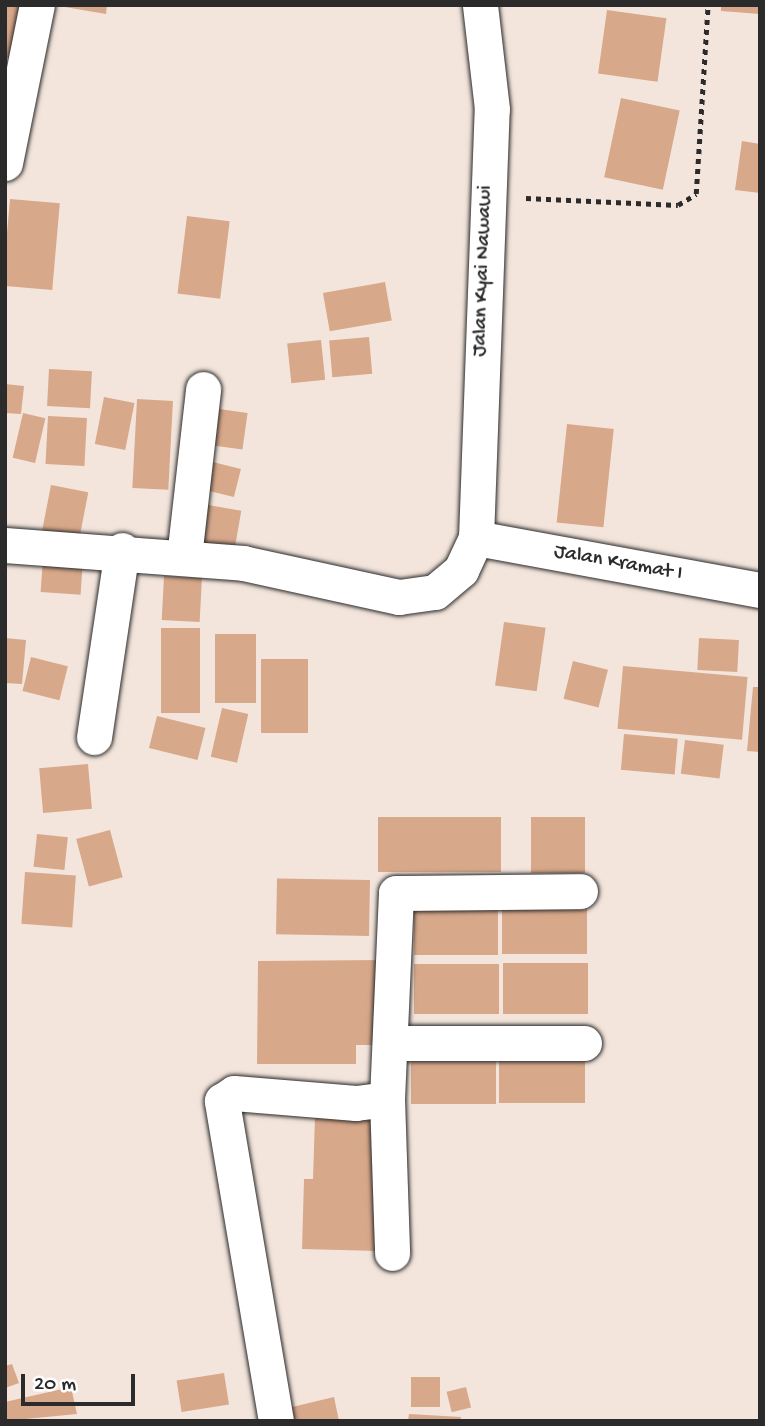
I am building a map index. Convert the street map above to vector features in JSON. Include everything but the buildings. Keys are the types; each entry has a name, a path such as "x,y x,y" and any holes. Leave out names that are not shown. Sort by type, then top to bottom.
{"street":[{"path":"5,163 37,5"},
{"name":"Jalan Kyai Nawawi","path":"476,538 485,196 492,108 480,5"},
{"path":"184,557 203,389"},
{"path":"5,545 122,551 243,562 377,594 421,596 445,586 461,570 476,538"},
{"name":"Jalan Kramat I","path":"476,538 760,590"},
{"path":"94,737 122,551"},
{"path":"391,1253 387,1098 396,893 580,891"},
{"path":"391,1043 584,1043"},
{"path":"276,1421 222,1101 234,1093 356,1103 387,1098"}],"path":[{"path":"485,196 678,205 689,201 700,183 708,5"}]}
